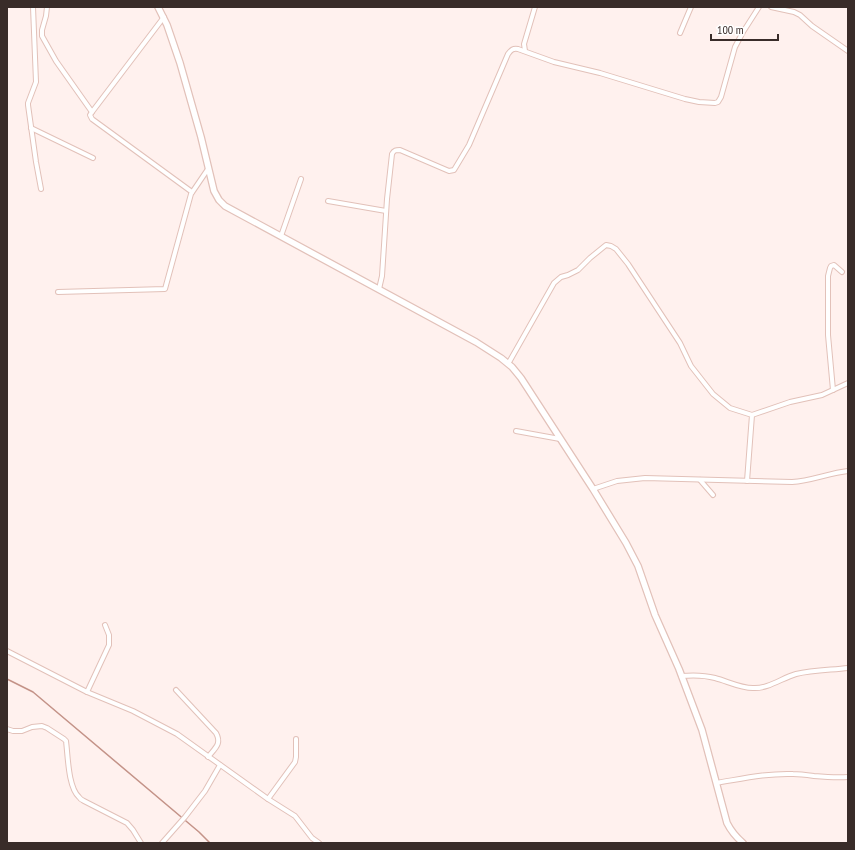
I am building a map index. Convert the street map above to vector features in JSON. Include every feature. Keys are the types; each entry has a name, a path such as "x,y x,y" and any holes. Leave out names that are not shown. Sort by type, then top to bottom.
{"street":[{"path":"33,7 36,82 28,102 41,189"},
{"path":"48,7 42,30 42,36 56,61 92,112"},
{"path":"158,7 164,17 182,70 201,137 214,191 219,200 225,206 476,342 508,364 521,378 593,489 626,543 638,566 655,615 702,730 727,823 730,830 743,843"},
{"path":"525,51 523,48 535,7"},
{"path":"680,33 691,7"},
{"path":"379,289 382,276 386,211 393,151 400,150 449,171 454,170 469,145 508,54 513,49 525,51 554,62 600,73 685,99 716,103 721,97 738,40 759,7"},
{"path":"771,7 794,12 800,15 812,26 848,51"},
{"path":"164,17 90,116 92,119 192,192"},
{"path":"32,128 93,158"},
{"path":"58,292 165,289 191,194 208,168"},
{"path":"281,236 301,179"},
{"path":"328,201 386,211"},
{"path":"508,364 554,283 560,277 578,270 606,245 616,249 628,264 680,343 691,366 713,394 730,408 752,415 790,402 822,395 848,383"},
{"path":"833,390 828,335 828,276 831,266 834,266 842,272"},
{"path":"747,481 752,415"},
{"path":"516,431 561,439"},
{"path":"593,489 607,483 626,479 646,478 800,482 848,471"},
{"path":"700,480 713,495"},
{"path":"87,692 109,645 109,635 105,625"},
{"path":"7,651 87,692 133,712 177,734 268,799 295,816 312,838 319,843"},
{"path":"681,676 693,675 714,678 746,688 754,688 767,686 797,674 848,668"},
{"path":"176,690 216,733 218,744 208,757"},
{"path":"7,729 22,731 32,727 42,726 64,739 66,742 69,767 74,789 78,797 128,824 141,843"},
{"path":"268,799 295,762 296,739"},
{"path":"162,843 200,798 220,765"},
{"path":"716,783 783,774 848,777"}],"waterway":[{"path":"7,679 33,692 199,832 210,843"}]}
